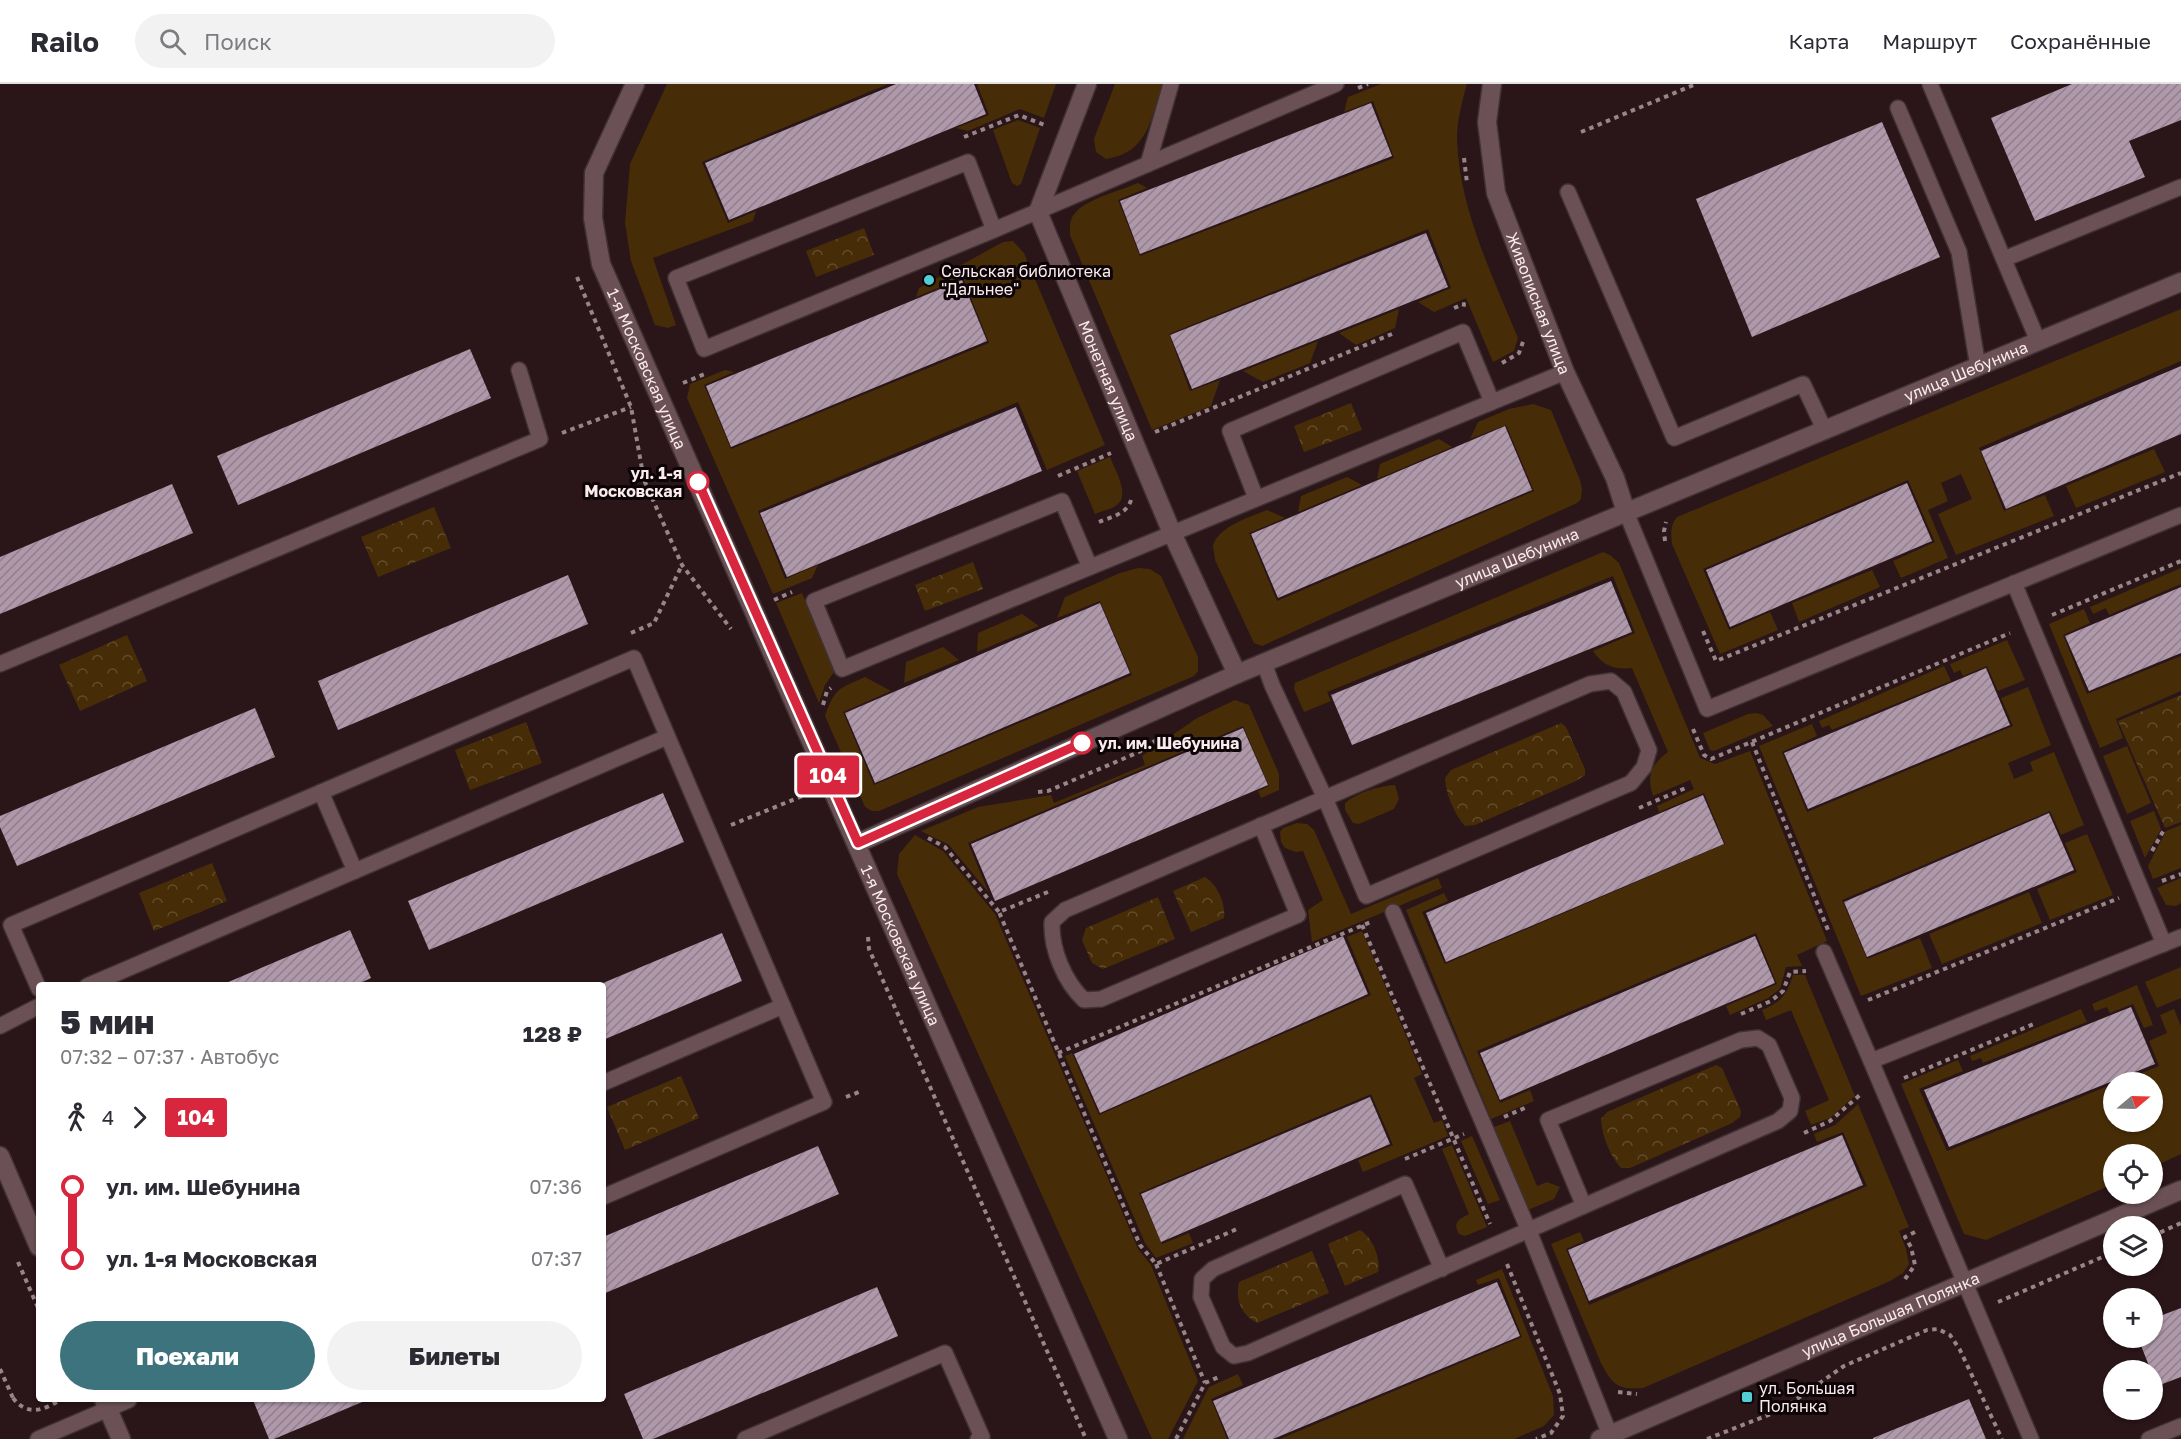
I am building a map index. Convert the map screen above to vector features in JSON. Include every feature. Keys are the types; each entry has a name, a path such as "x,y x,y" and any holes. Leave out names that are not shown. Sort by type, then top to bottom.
{"street":[{"name":"1-я Московская улица","path":"635,84 594,173 593,218 602,264 1118,1439"},
{"path":"1038,212 1087,84"},
{"name":"Живописная улица","path":"1492,84 1487,122 1496,193 1565,372 1615,477 1626,512"},
{"name":"Монетная улица","path":"1038,212 1172,533 1237,674"},
{"name":"улица Шебунина","path":"858,843 1237,674 2181,282"},
{"path":"0,1156 36,1240"},
{"name":"улица Большая Полянка","path":"1605,1437 2181,1190"},
{"path":"106,1404 121,1439"}],"lane":[{"path":"1148,164 1171,84"},
{"path":"994,230 968,162 676,278 704,349 1038,212 1336,84"},
{"path":"1930,84 2038,341"},
{"path":"1898,108 1959,252 1978,367"},
{"path":"2004,260 2181,187"},
{"path":"1568,192 1674,438 1803,384 1825,431"},
{"path":"1256,498 1230,431 1463,332 1492,402"},
{"path":"0,664 540,439 519,370"},
{"path":"1089,565 1062,501 814,601 842,669 1565,372"},
{"path":"1626,512 1707,709 2181,515"},
{"path":"2014,583 2164,944"},
{"path":"36,982 11,925 634,658 824,1102 606,1196"},
{"path":"1261,825 1298,915 1101,999 1084,1000 1072,989 1052,939 1052,922 1065,910 1261,825 1325,798 1590,684 1611,681 1624,692 1649,750 1644,767 1631,783 1366,896 1325,798 1264,663"},
{"path":"96,982 668,737"},
{"path":"321,792 354,871"},
{"path":"1393,912 1528,1231 1605,1437"},
{"path":"1871,1061 2181,937"},
{"path":"1828,946 1831,969 1871,1061 1887,1080 1939,1221 2031,1439"},
{"path":"606,1082 783,1006"},
{"path":"0,1026 36,1008"},
{"path":"1442,1269 1405,1184 1213,1269 1202,1279 1201,1297 1223,1347 1234,1356 1248,1353 1499,1245 1778,1121 1790,1111 1792,1098 1770,1045 1758,1038 1741,1040 1548,1120 1584,1206"},
{"path":"745,1439 945,1353 982,1437 978,1439"},
{"path":"38,1439 106,1404"},
{"path":"2149,1439 2181,1426"}],"path":[{"path":"1357,88 1368,84"},
{"path":"1581,132 1696,84"},
{"path":"679,374 683,383 715,370"},
{"path":"540,439 569,431 631,407"},
{"path":"1702,628 1716,661 2181,473"},
{"path":"1099,522 1123,512 1130,504 1132,491"},
{"path":"1134,497 1137,503"},
{"path":"1665,543 1664,531 1667,518"},
{"path":"2050,615 2181,561"},
{"path":"1690,722 1704,755 1711,759 2009,633 2014,644"},
{"path":"822,707 827,691 834,686"},
{"path":"1752,742 1828,946"},
{"path":"709,833 805,795"},
{"path":"2147,858 2165,828"},
{"path":"920,834 945,847 999,912"},
{"path":"2160,883 2181,874"},
{"path":"1858,1005 2119,899 2114,888"},
{"path":"1362,925 1560,1394 1563,1416 1551,1433 1536,1439"},
{"path":"869,940 869,949 1086,1439"},
{"path":"1739,1015 1771,1001 1783,991 1790,972 1831,969"},
{"path":"1830,1121 1887,1080 2038,1023"},
{"path":"1058,1053 1140,1245 1156,1264 1205,1383 1176,1439"},
{"path":"1398,1162 1536,1103"},
{"path":"1900,1282 1908,1277 1916,1265 1911,1247 1905,1237 1939,1221"},
{"path":"2163,1231 2181,1223"},
{"path":"1156,1264 1244,1227"},
{"path":"1992,1305 2103,1257"},
{"path":"1707,1439 1781,1410 1844,1366 1927,1330 1938,1329 1950,1335 1960,1350 2002,1439"},
{"path":"0,1369 13,1398 20,1407 36,1411 56,1402"},
{"path":"1612,1387 1617,1392 1626,1394 1645,1394"}],"green space":[{"path":"667,84 888,84 702,162 728,223 756,211 753,221 653,258 676,325 668,328 655,325 631,261 625,223 630,164"},
{"path":"977,84 1056,84 1044,118 1020,109 968,131 956,128 989,115"},
{"path":"1115,84 1162,84 1151,122 1139,142 1131,150 1106,159 1096,152 1094,139"},
{"path":"1381,84 1467,84 1458,125 1459,165 1478,241 1518,338 1514,351 1493,362 1466,298 1434,312 1418,302 1451,288 1428,229 1169,334 1190,391 1220,380 1211,406 1152,430 1070,235 1072,217 1081,207 1105,195 1138,183 1147,188 1118,200 1140,256 1394,158 1373,101 1344,112 1348,97"},
{"path":"1018,120 1040,128 1021,184 1017,186 1012,183 993,130"},
{"path":"864,228 874,255 816,277 806,251"},
{"path":"1013,241 1024,253 1105,445 1047,470 1018,402 758,511 785,579 818,565 812,578 773,594 687,398 690,384 725,370 734,372 704,385 731,449 989,343 963,278 916,297 919,288 1003,242"},
{"path":"1399,309 1395,328 1356,345 1339,333"},
{"path":"2181,309 2181,361 1979,448 2004,511 2045,495 2054,516 1956,555 1938,514 1972,499 1961,474 1941,483 1948,501 1928,510 1948,558 1901,578 1893,561 1935,542 1908,480 1703,569 1729,630 1770,612 1778,630 1720,654 1672,544 1672,526 1677,517"},
{"path":"1318,341 1310,363 1263,382 1243,371"},
{"path":"1351,403 1362,430 1304,452 1294,426"},
{"path":"1533,404 1551,410 1580,480 1581,499 1577,503 1262,646 1254,643 1215,560 1213,546 1221,533 1244,519 1267,510 1285,518 1249,533 1277,601 1534,491 1506,425 1470,439 1478,422 1509,409"},
{"path":"1439,439 1452,447 1377,479 1380,464"},
{"path":"2154,449 2165,472 2076,508 2066,486"},
{"path":"1110,457 1122,488 1121,500 1113,507 1095,514 1077,471"},
{"path":"1347,477 1362,485 1298,512 1301,496"},
{"path":"434,507 451,548 378,577 361,537"},
{"path":"1603,552 1619,563 1700,758 1715,764 1750,751 1827,941 1797,955 1802,966 1786,967 1780,989 1768,998 1730,1015 1726,1006 1777,984 1756,933 1477,1051 1500,1103 1530,1090 1534,1101 1491,1119 1406,910 1444,893 1448,901 1422,912 1445,964 1725,844 1704,793 1659,812 1657,806 1694,789 1690,780 1653,796 1650,776 1654,766 1668,752 1632,668 1610,666 1593,651 1635,633 1613,576 1327,692 1331,701 1304,712 1294,689 1295,683"},
{"path":"973,562 983,589 925,611 915,585"},
{"path":"1138,568 1150,569 1161,576 1198,657 1198,671 1194,676 879,811 872,811 865,807 825,716 839,690 865,677 891,691 843,712 874,785 1132,675 1100,601 1057,618 1065,597 1120,573"},
{"path":"2181,568 2181,584 2109,615 2106,608 2093,614 2090,607"},
{"path":"1872,570 1880,587 1799,622 1792,603"},
{"path":"802,593 834,672 825,685 819,703 776,603"},
{"path":"2084,609 2090,623 2063,635 2087,694 2181,656 2181,691 2116,719 2123,738 2100,748 2049,624"},
{"path":"1022,614 1039,626 977,652 978,633"},
{"path":"127,635 147,681 80,711 59,665"},
{"path":"2007,640 2025,680 1998,691 1987,666 1963,676 1960,670 1954,673 1950,664"},
{"path":"943,647 959,660 904,683 906,662"},
{"path":"1944,666 1951,681 1832,730 1829,725 1822,728 1819,721"},
{"path":"2028,687 2051,745 2008,763 2014,779 2033,771 2030,762 2054,752 2084,825 2061,835 2050,811 1842,900 1867,959 1920,938 1932,968 1861,996 1759,746 1812,724 1817,736 1782,752 1807,812 2013,726 2001,698"},
{"path":"2181,695 2181,822 2165,828 2118,721"},
{"path":"1235,700 1249,705 1279,774 1279,790 1261,798 1258,791 1269,786 1243,726 968,843 989,893 949,845 921,831 978,807 1051,795 1054,803 1145,765 1142,756 1197,718"},
{"path":"1748,714 1763,715 1773,726 1714,751 1710,750 1703,733"},
{"path":"526,722 542,763 470,790 455,750"},
{"path":"1561,723 1566,727 1585,769 1585,775 1475,825 1465,826 1454,810 1447,791 1445,778 1451,770"},
{"path":"2127,746 2151,803 2127,814 2103,756"},
{"path":"1395,785 1399,799 1394,809 1359,824 1353,823 1345,810 1345,803 1369,790"},
{"path":"2154,811 2161,829 2145,858 2130,821"},
{"path":"1297,823 1307,824 1314,830 1351,914 1438,878 1442,888 1312,942 1308,910 1323,900 1303,851 1296,852 1285,848 1281,842 1280,832 1283,828"},
{"path":"2181,825 2181,868 2153,879 2148,866 2166,831"},
{"path":"2087,834 2113,895 2050,920 2037,889 2077,872 2065,843"},
{"path":"915,835 943,851 995,914 1138,1249 1151,1265 1198,1381 1168,1439 1152,1439 897,874 899,854"},
{"path":"212,863 227,901 154,931 139,893"},
{"path":"1205,877 1220,895 1224,907 1224,918 1191,932 1173,891"},
{"path":"2181,878 2181,903 2176,906 2166,905 2157,888"},
{"path":"2029,892 2042,923 1942,964 1929,934"},
{"path":"1158,897 1175,939 1103,969 1092,963 1082,940 1086,928"},
{"path":"1362,931 1422,1074 1414,1078 1434,1123 1442,1120 1448,1136 1363,1172 1358,1160 1393,1145 1371,1094 1139,1193 1162,1244 1189,1233 1193,1243 1156,1258 1145,1243 1065,1056 1072,1053 1099,1115 1371,995 1347,937"},
{"path":"2181,967 2181,998 2157,1008 2145,982"},
{"path":"1793,975 1805,975 1855,1096 1830,1118 1811,1125 1805,1111 1829,1100 1791,1010 1766,1020 1762,1010 1782,997"},
{"path":"2137,985 2153,1025 2144,1028 2133,1004 2110,1013 2107,1007 2095,1011 2092,1004"},
{"path":"2081,1009 2087,1022 1983,1063 1981,1058 1972,1061 1970,1056"},
{"path":"2174,1009 2181,1026 2181,1154 2163,1162 2163,1144 2103,1144 2103,1188 1986,1240 1964,1234 1901,1084 1958,1060 1963,1071 1919,1089 1947,1151 2103,1088 2103,1132 2163,1132 2163,1072 2144,1072 2159,1066 2149,1041 2167,1033 2160,1015"},
{"path":"1716,1065 1722,1068 1741,1111 1740,1117 1732,1123 1630,1168 1621,1168 1610,1152 1603,1132 1601,1119 1607,1112"},
{"path":"681,1076 699,1118 625,1150 607,1107"},
{"path":"1858,1104 1909,1227 1899,1231 1909,1264 1903,1273 1890,1281 1643,1388 1627,1388 1617,1385 1601,1363 1551,1244 1580,1232 1584,1241 1566,1249 1589,1305 1867,1186 1843,1132 1817,1142 1814,1134 1835,1125"},
{"path":"1510,1121 1537,1186 1547,1182 1560,1187 1554,1199 1528,1210 1494,1127"},
{"path":"1472,1136 1500,1200 1488,1204 1461,1141"},
{"path":"1452,1145 1487,1227 1465,1236 1459,1234 1456,1226 1460,1219 1469,1214 1442,1149"},
{"path":"1360,1230 1375,1248 1378,1272 1345,1286 1328,1244"},
{"path":"1312,1251 1329,1293 1257,1323 1251,1320 1240,1306 1239,1282"},
{"path":"1502,1269 1553,1396 1554,1415 1544,1426 1514,1439 1280,1439 1522,1337 1499,1278 1478,1285 1476,1280"},
{"path":"1238,1374 1243,1385 1211,1399 1227,1439 1183,1439 1209,1387"}],"building":[{"path":"896,84 974,84 986,114 729,220 705,163"},
{"path":"2072,84 2181,84 2181,120 2129,141 2145,177 2035,221 1991,118"},
{"path":"1371,103 1392,156 1140,254 1120,201"},
{"path":"1882,122 1940,257 1752,337 1696,199"},
{"path":"1426,233 1448,287 1192,389 1170,335"},
{"path":"962,280 987,341 731,447 706,386"},
{"path":"470,349 491,398 238,505 217,456"},
{"path":"2181,366 2181,434 2006,509 1981,451"},
{"path":"1016,407 1042,471 787,577 760,513"},
{"path":"1505,426 1532,490 1278,598 1251,534"},
{"path":"1907,483 1932,541 1730,627 1706,570"},
{"path":"172,484 193,533 0,614 0,557"},
{"path":"568,575 588,624 338,730 318,681"},
{"path":"1611,581 1632,632 1352,745 1331,695"},
{"path":"2181,587 2181,653 2089,691 2065,636"},
{"path":"1100,603 1130,673 875,783 845,713"},
{"path":"1986,668 2010,725 1808,809 1784,753"},
{"path":"255,708 275,757 17,866 0,827 0,816"},
{"path":"1243,728 1268,785 995,901 971,844"},
{"path":"663,793 684,842 429,950 408,901"},
{"path":"1703,795 1724,844 1446,962 1426,913"},
{"path":"2049,813 2074,870 1867,957 1844,902"},
{"path":"350,930 371,978 362,982 228,982"},
{"path":"722,933 742,981 606,1039 605,982"},
{"path":"1343,936 1368,994 1100,1113 1074,1054"},
{"path":"1755,936 1775,983 1500,1100 1480,1053"},
{"path":"2131,1007 2155,1064 2135,1072 2103,1072 2103,1085 1949,1147 1924,1090"},
{"path":"1370,1097 1390,1144 1161,1242 1141,1194"},
{"path":"1842,1135 1863,1185 1589,1301 1568,1250"},
{"path":"818,1146 839,1194 606,1293 606,1236"},
{"path":"1497,1282 1520,1336 1273,1439 1229,1439 1213,1401"},
{"path":"877,1287 898,1336 653,1439 643,1439 624,1394"},
{"path":"2181,1308 2181,1377 2163,1384 2163,1360 2147,1360 2142,1348 2163,1348 2163,1315"},
{"path":"1969,1399 1986,1439 1873,1439 1873,1438"},
{"path":"254,1402 362,1402 274,1439 269,1439"}],"bus line":[{"name":"104","path":"698,482 858,843 1082,743"}],"place":[{"name":"Сельская библиотека \"Дальнее\"","path":"929,280"},
{"name":"ул. 1-я Московская","path":"698,482"},
{"name":"ул. им. Шебунина","path":"1082,743"},
{"name":"ул. Большая Полянка","path":"1747,1397"}]}
